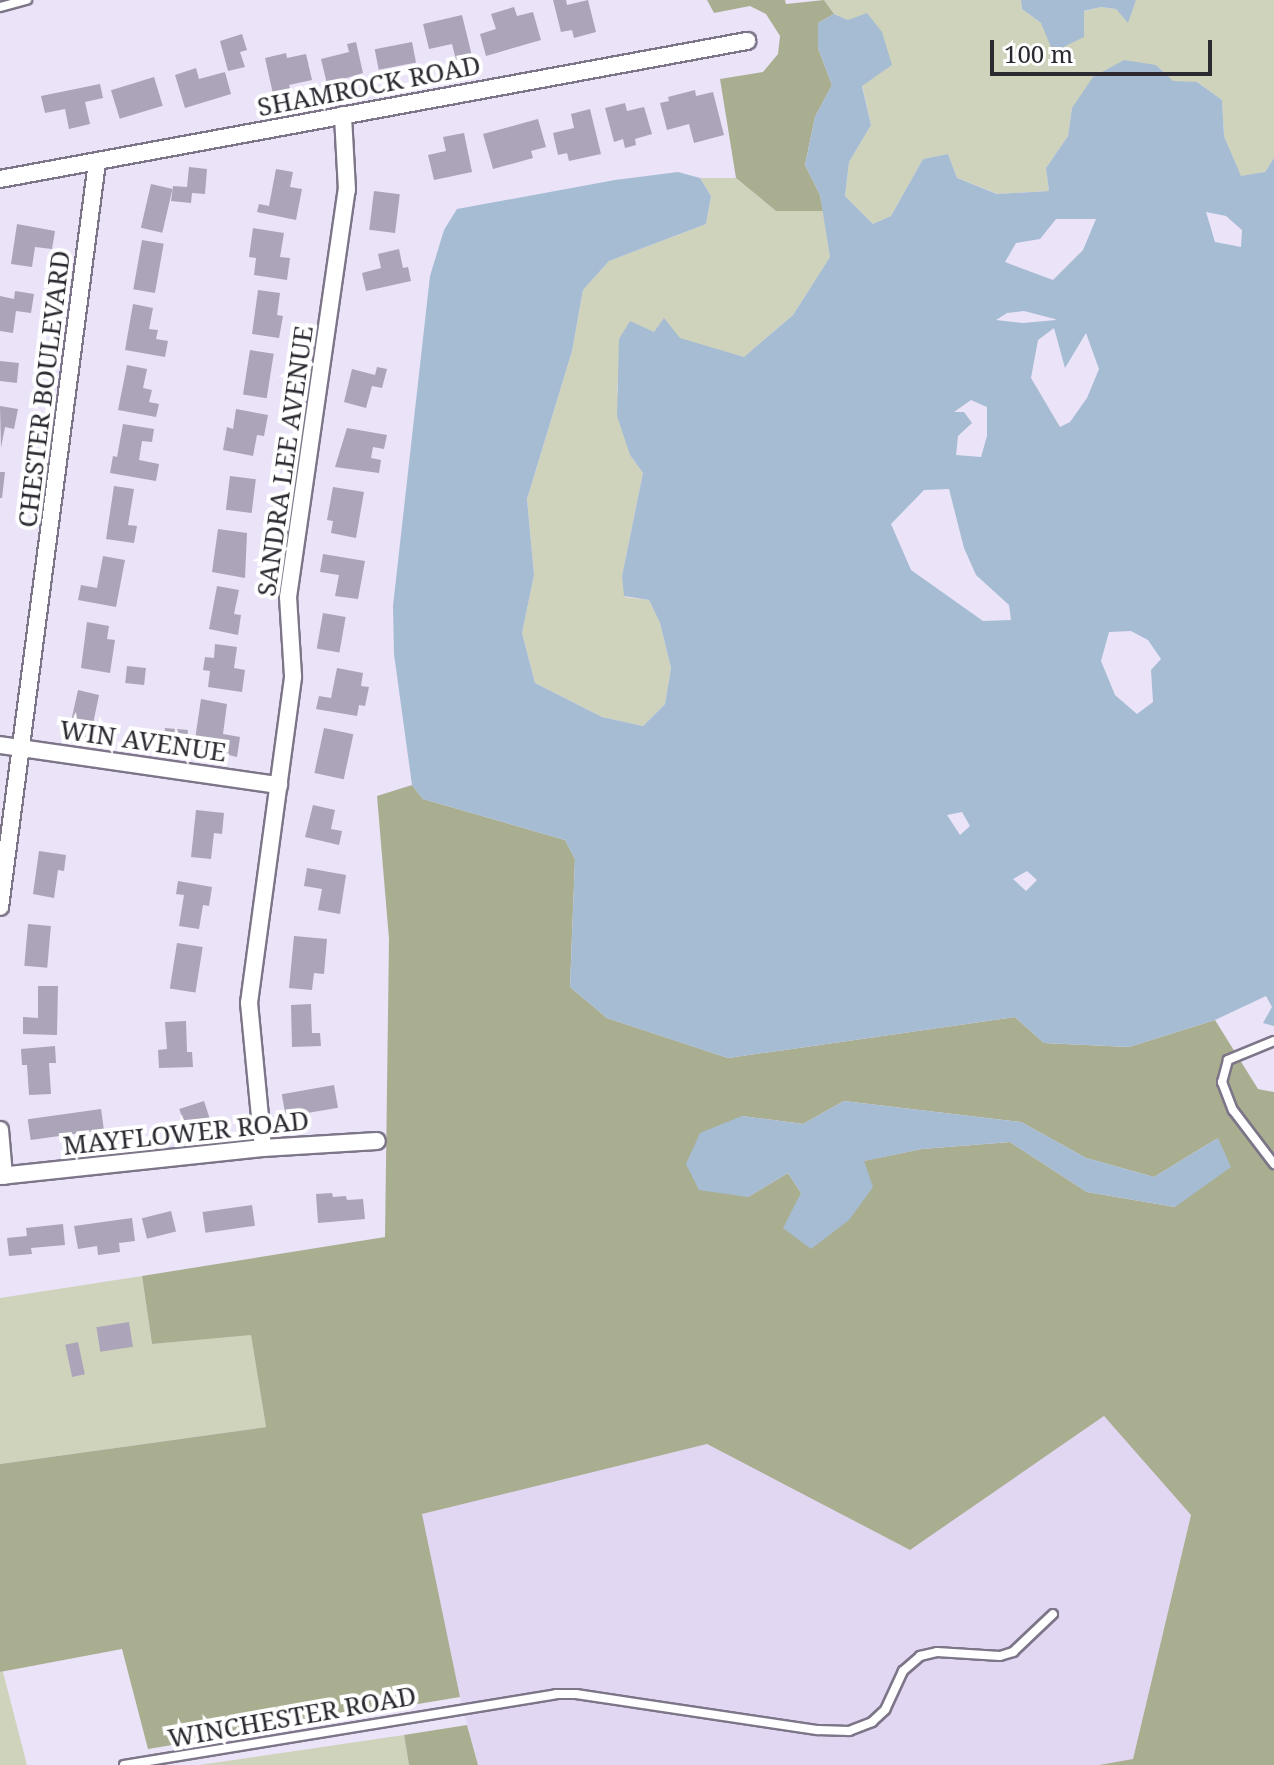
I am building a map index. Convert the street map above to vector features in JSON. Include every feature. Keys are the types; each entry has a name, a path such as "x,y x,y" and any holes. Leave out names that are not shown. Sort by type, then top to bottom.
{"street":[{"name":"SHAMROCK ROAD","path":"0,179 747,41"},
{"name":"SANDRA LEE AVENUE","path":"263,1148 249,1003 293,676 288,597 347,190 343,115"},
{"name":"CHESTER BOULEVARD","path":"0,907 97,162"},
{"name":"WIN AVENUE","path":"0,745 279,785"},
{"path":"0,1130 2,1176"},
{"name":"MAYFLOWER ROAD","path":"2,1176 263,1148 377,1141"}],"lane":[{"path":"0,7 27,0"},
{"path":"1274,1041 1228,1060 1222,1082 1233,1110 1274,1164"},
{"name":"WINCHESTER ROAD","path":"124,1765 466,1708 576,1694 818,1730 849,1731 872,1722 885,1710 903,1671 920,1656 937,1652 1000,1656 1013,1652 1053,1614"}],"shaded area":[{"path":"1104,1416 1191,1514 1133,1759 1099,1765 478,1765 460,1697 421,1514 707,1444 910,1550"}],"green space":[{"path":"707,0 785,0 786,4 824,0 834,14 818,23 818,48 832,85 815,117 805,165 820,195 823,211 776,211 736,178 720,79 763,72 778,54 780,36 766,14 750,6 714,13"},
{"path":"824,0 1021,0 1022,9 1041,23 1101,7 1116,9 1128,22 1136,0 1274,0 1274,158 1265,172 1241,177 1224,136 1222,100 1197,82 1173,82 1156,65 1072,108 1068,136 1046,168 1049,191 998,194 957,178 948,154 923,159 891,216 873,224 845,196 849,162 871,125 848,20 834,14"},
{"path":"700,178 736,178 776,211 823,211 830,257 793,315 744,357 654,332 619,339 621,362 617,390 630,455 643,473 622,576 625,597 649,600 660,623 671,668 665,704 643,726 602,717 535,683 522,633 534,575 527,499 572,351 583,290 609,261 706,224 711,196"},
{"path":"412,785 423,799 565,840 575,859 570,987 607,1018 728,1058 1015,1017 1044,1043 1129,1047 1215,1020 1258,1089 1274,1092 1274,1765 1099,1765 1133,1759 1191,1515 1104,1416 910,1550 707,1444 422,1514 460,1697 148,1749 122,1649 0,1672 0,1464 266,1427 251,1335 152,1344 142,1276 385,1237 389,939 377,796","holes":["844,1101 1021,1122 1086,1158 1154,1177 1218,1138 1175,1207 1087,1192 1010,1142 922,1149 863,1161 801,1193 788,1173 748,1197 742,1116 803,1124"]},
{"path":"142,1276 152,1344 251,1334 266,1427 0,1464 0,1298"},
{"path":"0,1672 3,1672 27,1765 0,1765"},
{"path":"467,1725 478,1765 409,1765 404,1735"},
{"path":"404,1735 409,1765 199,1765"}],"water":[{"path":"1021,0 1136,0 1128,23 1116,9 1101,7 1084,11 1084,37 1053,52 1041,23 1022,9"},
{"path":"867,13 882,32 892,65 862,86 871,125 849,162 845,196 873,224 891,216 923,159 948,154 957,178 997,194 1049,191 1046,168 1068,136 1072,108 1093,77 1124,60 1156,65 1173,81 1197,82 1222,100 1224,136 1241,176 1265,172 1274,158 1274,1026 1263,1023 1272,1007 1266,996 1215,1020 1129,1047 1044,1043 1015,1017 728,1058 607,1018 570,987 575,859 565,840 423,799 412,785 394,654 393,606 430,276 444,230 457,209 615,180 678,172 700,178 711,196 706,224 609,261 583,290 572,351 527,499 534,575 522,633 535,683 602,717 643,726 665,704 671,668 660,623 649,600 624,596 622,576 643,473 630,455 617,416 619,339 630,321 654,332 664,318 680,338 744,357 793,315 830,257 820,195 805,165 815,117 832,85 818,48 818,23 834,14 848,20","holes":["1206,212 1226,216 1242,230 1241,247 1215,242","1056,219 1096,219 1083,250 1053,280 1005,262 1016,243 1040,239","1024,311 1056,320 1023,323 996,320 1007,313","1054,328 1065,368 1086,333 1099,369 1087,398 1070,422 1060,427 1031,378 1038,340","971,400 987,407 987,436 981,457 956,455 958,436 972,423 964,412 954,412","949,489 964,548 976,575 1009,605 1011,620 983,621 911,570 891,524 924,490","1131,631 1148,640 1161,659 1151,670 1153,702 1137,714 1115,695 1101,661 1109,632","962,812 970,826 960,835 947,815","1027,871 1037,880 1026,891 1013,879"]},
{"path":"844,1101 1021,1122 1086,1158 1154,1177 1218,1138 1231,1167 1175,1207 1087,1192 1010,1142 922,1149 864,1161 873,1187 849,1220 811,1249 783,1228 801,1193 788,1173 748,1197 699,1190 686,1164 700,1133 742,1116 803,1124"}],"building":[{"path":"553,0 566,0 567,5 588,0 596,32 574,38 572,30 561,32"},
{"path":"514,7 517,16 533,12 541,40 486,56 480,34 496,29 491,14"},
{"path":"462,15 472,56 456,60 452,44 429,49 423,24"},
{"path":"242,34 247,50 240,52 245,67 228,71 220,41"},
{"path":"356,42 363,73 327,84 321,59 349,52 347,44"},
{"path":"412,42 416,63 379,70 375,49"},
{"path":"286,53 287,58 306,54 312,80 289,85 291,91 273,94 265,58"},
{"path":"196,68 199,79 225,72 231,94 185,108 175,75"},
{"path":"154,77 163,106 120,119 111,90"},
{"path":"100,84 103,98 85,102 90,124 69,129 65,109 45,113 41,96"},
{"path":"695,90 696,96 713,92 724,135 694,143 689,124 667,130 660,103 669,101 668,97"},
{"path":"625,103 627,111 644,107 652,134 635,139 636,145 625,148 623,139 614,142 605,108"},
{"path":"590,109 601,154 569,161 567,153 558,155 553,133 574,128 571,114"},
{"path":"538,119 546,147 531,151 533,158 493,169 483,134"},
{"path":"464,133 472,172 434,180 428,155 446,151 443,137"},
{"path":"189,167 207,169 205,194 192,193 191,203 171,201 173,186 187,187"},
{"path":"276,169 293,172 290,187 302,189 296,220 257,212 259,204 269,206"},
{"path":"151,184 172,189 162,233 141,228"},
{"path":"374,191 400,194 395,233 369,230"},
{"path":"17,224 55,231 52,249 35,247 32,267 11,264"},
{"path":"253,228 284,233 280,257 290,258 287,280 254,275 256,258 249,257"},
{"path":"142,240 164,244 155,293 133,289"},
{"path":"399,249 403,268 408,267 411,281 366,291 362,273 381,268 378,254"},
{"path":"258,290 280,293 277,315 283,316 279,338 252,334"},
{"path":"15,291 34,294 31,313 16,311 13,333 0,331 0,296 14,299"},
{"path":"133,304 153,308 149,329 158,330 156,339 168,341 165,357 125,350"},
{"path":"250,350 274,354 267,398 243,394"},
{"path":"0,361 19,363 17,383 0,381"},
{"path":"127,365 147,369 143,388 152,390 149,402 159,404 156,417 118,410"},
{"path":"377,367 387,369 382,388 372,386 366,408 344,402 352,369 375,375"},
{"path":"0,406 18,409 14,429 5,427 1,448"},
{"path":"236,409 268,415 264,436 257,435 253,456 223,450 227,427 233,429"},
{"path":"123,424 154,429 152,442 142,441 139,460 159,464 156,481 110,473 113,456 117,457"},
{"path":"347,428 387,435 384,449 373,447 371,458 381,460 379,473 335,467"},
{"path":"0,472 5,472 2,498 0,498"},
{"path":"230,476 256,479 252,513 226,510"},
{"path":"114,486 134,489 128,525 137,526 134,543 106,539"},
{"path":"333,487 364,492 356,538 331,533 333,521 327,520"},
{"path":"218,529 247,533 245,578 212,572"},
{"path":"323,554 365,561 358,599 335,596 339,575 320,572"},
{"path":"103,556 125,560 116,607 78,600 81,585 97,588"},
{"path":"217,586 239,590 234,614 241,615 238,635 209,629"},
{"path":"323,613 346,617 339,652 317,648"},
{"path":"87,622 109,626 107,639 115,640 110,673 81,668"},
{"path":"215,644 237,647 234,668 245,670 242,692 208,687 210,671 203,670 205,657 214,658"},
{"path":"127,666 146,668 144,685 125,683"},
{"path":"337,668 363,673 361,686 369,687 365,706 359,705 357,716 316,709 319,696 331,698"},
{"path":"78,690 99,695 93,724 102,726 98,742 68,735"},
{"path":"201,699 227,704 223,734 240,737 237,757 194,746"},
{"path":"165,728 188,730 186,749 163,747"},
{"path":"324,728 353,734 344,779 314,773"},
{"path":"313,805 335,810 331,829 342,831 339,845 305,837"},
{"path":"196,810 224,813 222,834 214,833 211,859 191,857"},
{"path":"39,851 66,855 64,871 58,870 54,898 33,894"},
{"path":"307,868 346,875 340,914 318,910 322,889 304,886"},
{"path":"178,881 212,887 209,906 203,905 199,929 179,926 184,895 176,894"},
{"path":"28,924 51,926 47,968 24,966"},
{"path":"294,936 327,939 324,974 314,973 312,990 289,988"},
{"path":"177,943 203,947 195,993 170,988"},
{"path":"38,986 58,986 57,1035 23,1034 23,1017 38,1018"},
{"path":"311,1004 312,1033 320,1033 321,1046 292,1047 291,1005"},
{"path":"186,1021 187,1052 192,1052 193,1067 159,1068 158,1050 167,1049 165,1022"},
{"path":"55,1046 56,1063 49,1063 51,1094 29,1095 27,1065 22,1065 21,1049"},
{"path":"334,1085 338,1108 286,1117 282,1094"},
{"path":"204,1101 210,1120 185,1128 179,1109"},
{"path":"101,1109 104,1130 31,1140 28,1119"},
{"path":"332,1193 333,1197 346,1196 347,1200 363,1199 365,1219 318,1223 316,1194"},
{"path":"252,1205 255,1226 205,1233 202,1212"},
{"path":"171,1211 176,1231 147,1239 142,1218"},
{"path":"132,1218 135,1241 119,1243 120,1252 98,1255 97,1246 78,1249 74,1226"},
{"path":"63,1224 65,1245 31,1248 32,1254 9,1256 7,1238 27,1236 26,1228"},
{"path":"129,1322 133,1347 100,1352 96,1327"},
{"path":"78,1342 85,1374 72,1377 65,1345"}]}
